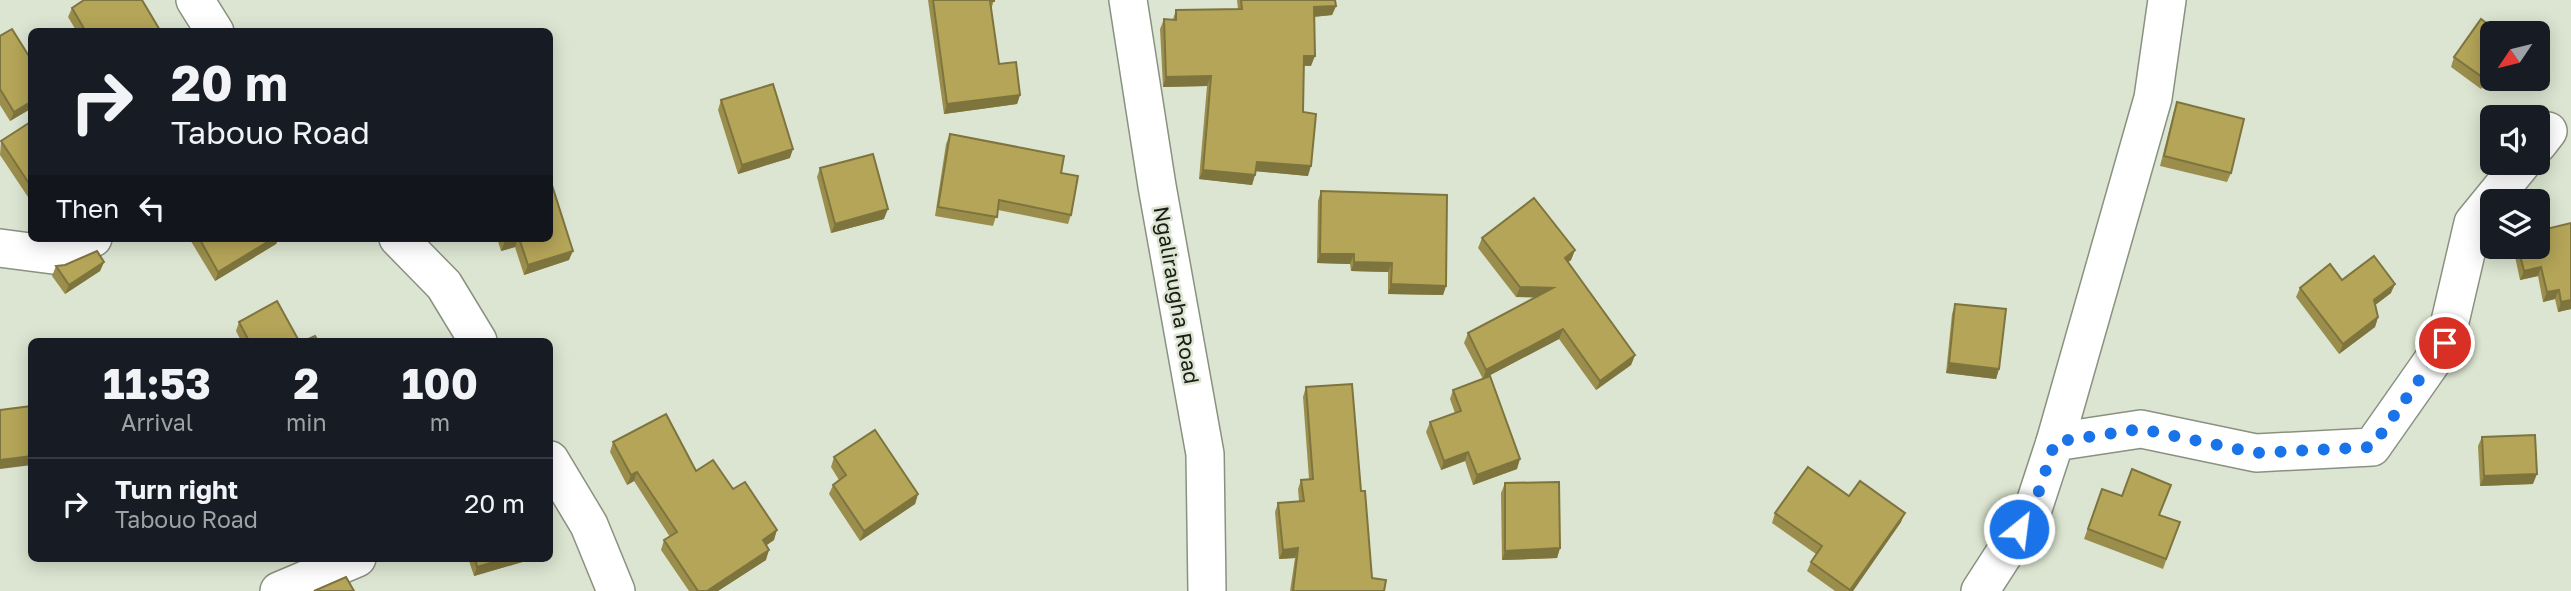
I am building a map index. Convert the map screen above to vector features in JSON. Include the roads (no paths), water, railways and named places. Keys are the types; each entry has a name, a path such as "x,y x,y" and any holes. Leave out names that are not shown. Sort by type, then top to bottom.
{"street":[{"path":"195,0 212,28"},
{"name":"Ngaliraugha Road","path":"1128,0 1157,186 1205,454 1207,591"},
{"path":"1980,591 2033,509 2055,442 2153,97 2168,0"},
{"path":"2055,442 2141,429 2256,453 2372,447 2445,343 2473,223 2512,175"},
{"path":"0,248 53,255 84,242"},
{"path":"402,242 444,285 476,338"},
{"path":"553,471 589,525 616,591"},
{"path":"279,591 348,562"}]}
